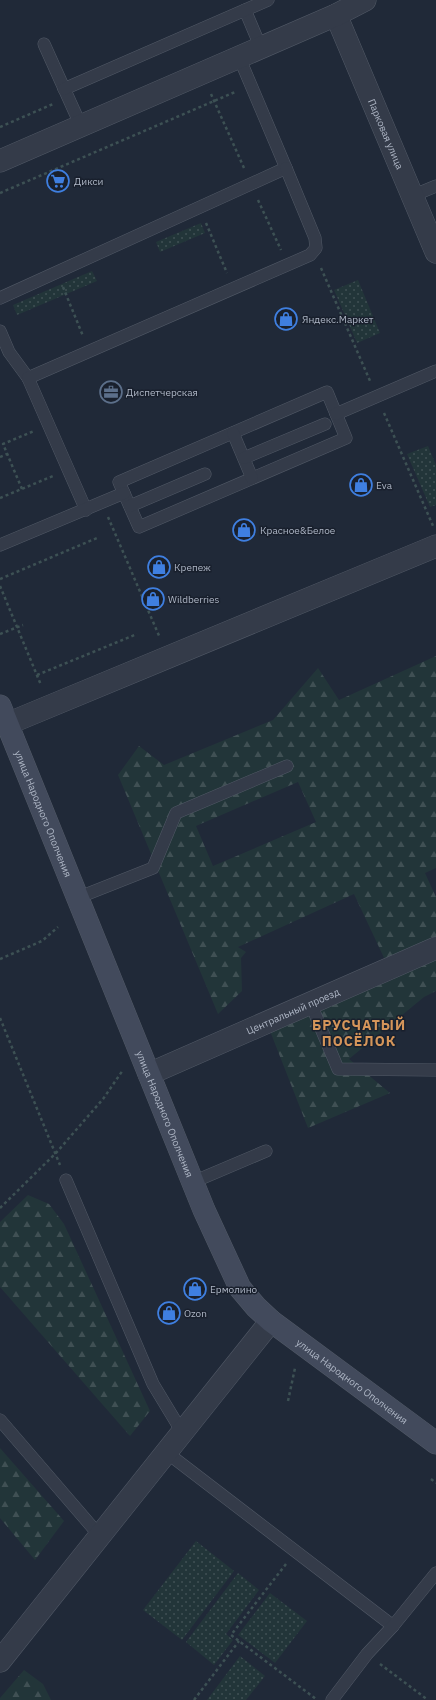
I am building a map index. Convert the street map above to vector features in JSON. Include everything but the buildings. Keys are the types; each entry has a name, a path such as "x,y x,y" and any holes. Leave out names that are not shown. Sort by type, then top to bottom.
{"main road":[{"name":"улица Народного Ополчения","path":"4,725 77,898 193,1182 240,1288 256,1307 271,1321 436,1444"}],"street":[{"path":"0,161 336,15 365,0"},
{"name":"Парковая улица","path":"336,15 436,252"},
{"path":"4,725 432,538"},
{"name":"Центральный проезд","path":"149,1074 310,1002 436,948"},
{"path":"3,1650 99,1535 271,1321"}],"lane":[{"path":"66,93 268,0"},
{"path":"245,10 261,48"},
{"path":"44,44 81,126"},
{"path":"28,378 310,255 316,248 315,238 238,57"},
{"path":"0,298 286,168"},
{"path":"412,196 436,186"},
{"path":"0,331 9,352 28,378 86,510"},
{"path":"336,414 436,371"},
{"path":"327,392 336,414 346,438 139,527 119,482 327,392"},
{"path":"244,458 325,424"},
{"path":"233,433 252,478"},
{"path":"130,506 205,474"},
{"path":"0,545 124,493"},
{"path":"77,898 153,868 176,813 287,766"},
{"path":"310,1002 338,1069 436,1070"},
{"path":"193,1182 266,1151"},
{"path":"66,1180 153,1384 182,1432"},
{"path":"0,1420 99,1535"},
{"path":"166,1452 393,1626"},
{"path":"332,1700 367,1654 393,1626 436,1573"}],"path":[{"path":"202,73 282,252 302,258 320,266 434,527 432,538"},
{"path":"0,193 250,85"},
{"path":"0,127 66,93"},
{"path":"200,208 233,288"},
{"path":"57,272 89,352"},
{"path":"22,489 3,444 48,424"},
{"path":"0,457 8,454"},
{"path":"0,498 68,469"},
{"path":"0,579 98,538"},
{"path":"0,586 50,706"},
{"path":"0,634 23,625"},
{"path":"37,675 137,634"},
{"path":"0,959 42,941 58,927"},
{"path":"0,1018 66,1180"},
{"path":"0,1208 56,1153 103,1099 125,1067"},
{"path":"288,1401 294,1368"},
{"path":"431,1479 436,1483"},
{"path":"296,1551 231,1635 316,1700"},
{"path":"194,1700 239,1641"},
{"path":"367,1654 428,1700"}],"green space":[{"path":"201,223 205,233 160,252 156,242"},
{"path":"92,271 97,281 17,315 13,305"},
{"path":"358,280 380,333 357,343 334,290"},
{"path":"428,446 436,465 436,505 430,507 407,454"},
{"path":"436,656 436,868 425,873 436,897 436,991 424,997 349,1059 390,1093 308,1128 270,1031 394,979 354,894 238,947 246,952 241,958 242,991 218,1014 118,775 139,746 164,765 273,720 318,668 339,700","holes":["298,782 316,822 213,866 196,826"]},
{"path":"28,1195 49,1204 64,1224 150,1411 130,1436 0,1287 0,1222"},
{"path":"0,1448 64,1521 35,1560 0,1518"},
{"path":"196,1541 234,1571 182,1640 143,1610"},
{"path":"238,1573 259,1590 226,1634 233,1640 214,1665 186,1642"},
{"path":"270,1593 307,1621 275,1663 238,1635"},
{"path":"240,1656 265,1676 246,1700 207,1700"},
{"path":"24,1670 43,1684 51,1700 0,1700 0,1698"}],"place":[{"name":"Дикси","path":"58,181"},
{"name":"Яндекс.Маркет","path":"286,319"},
{"name":"Диспетчерская","path":"111,392"},
{"name":"Eva","path":"361,485"},
{"name":"Красное&Белое","path":"244,530"},
{"name":"Крепеж","path":"159,567"},
{"name":"Wildberries","path":"153,599"},
{"name":"Ермолино","path":"195,1289"},
{"name":"Ozon","path":"169,1313"}],"district":[{"name":"БРУСЧАТЫЙ ПОСЁЛОК","path":"359,1034"}]}
